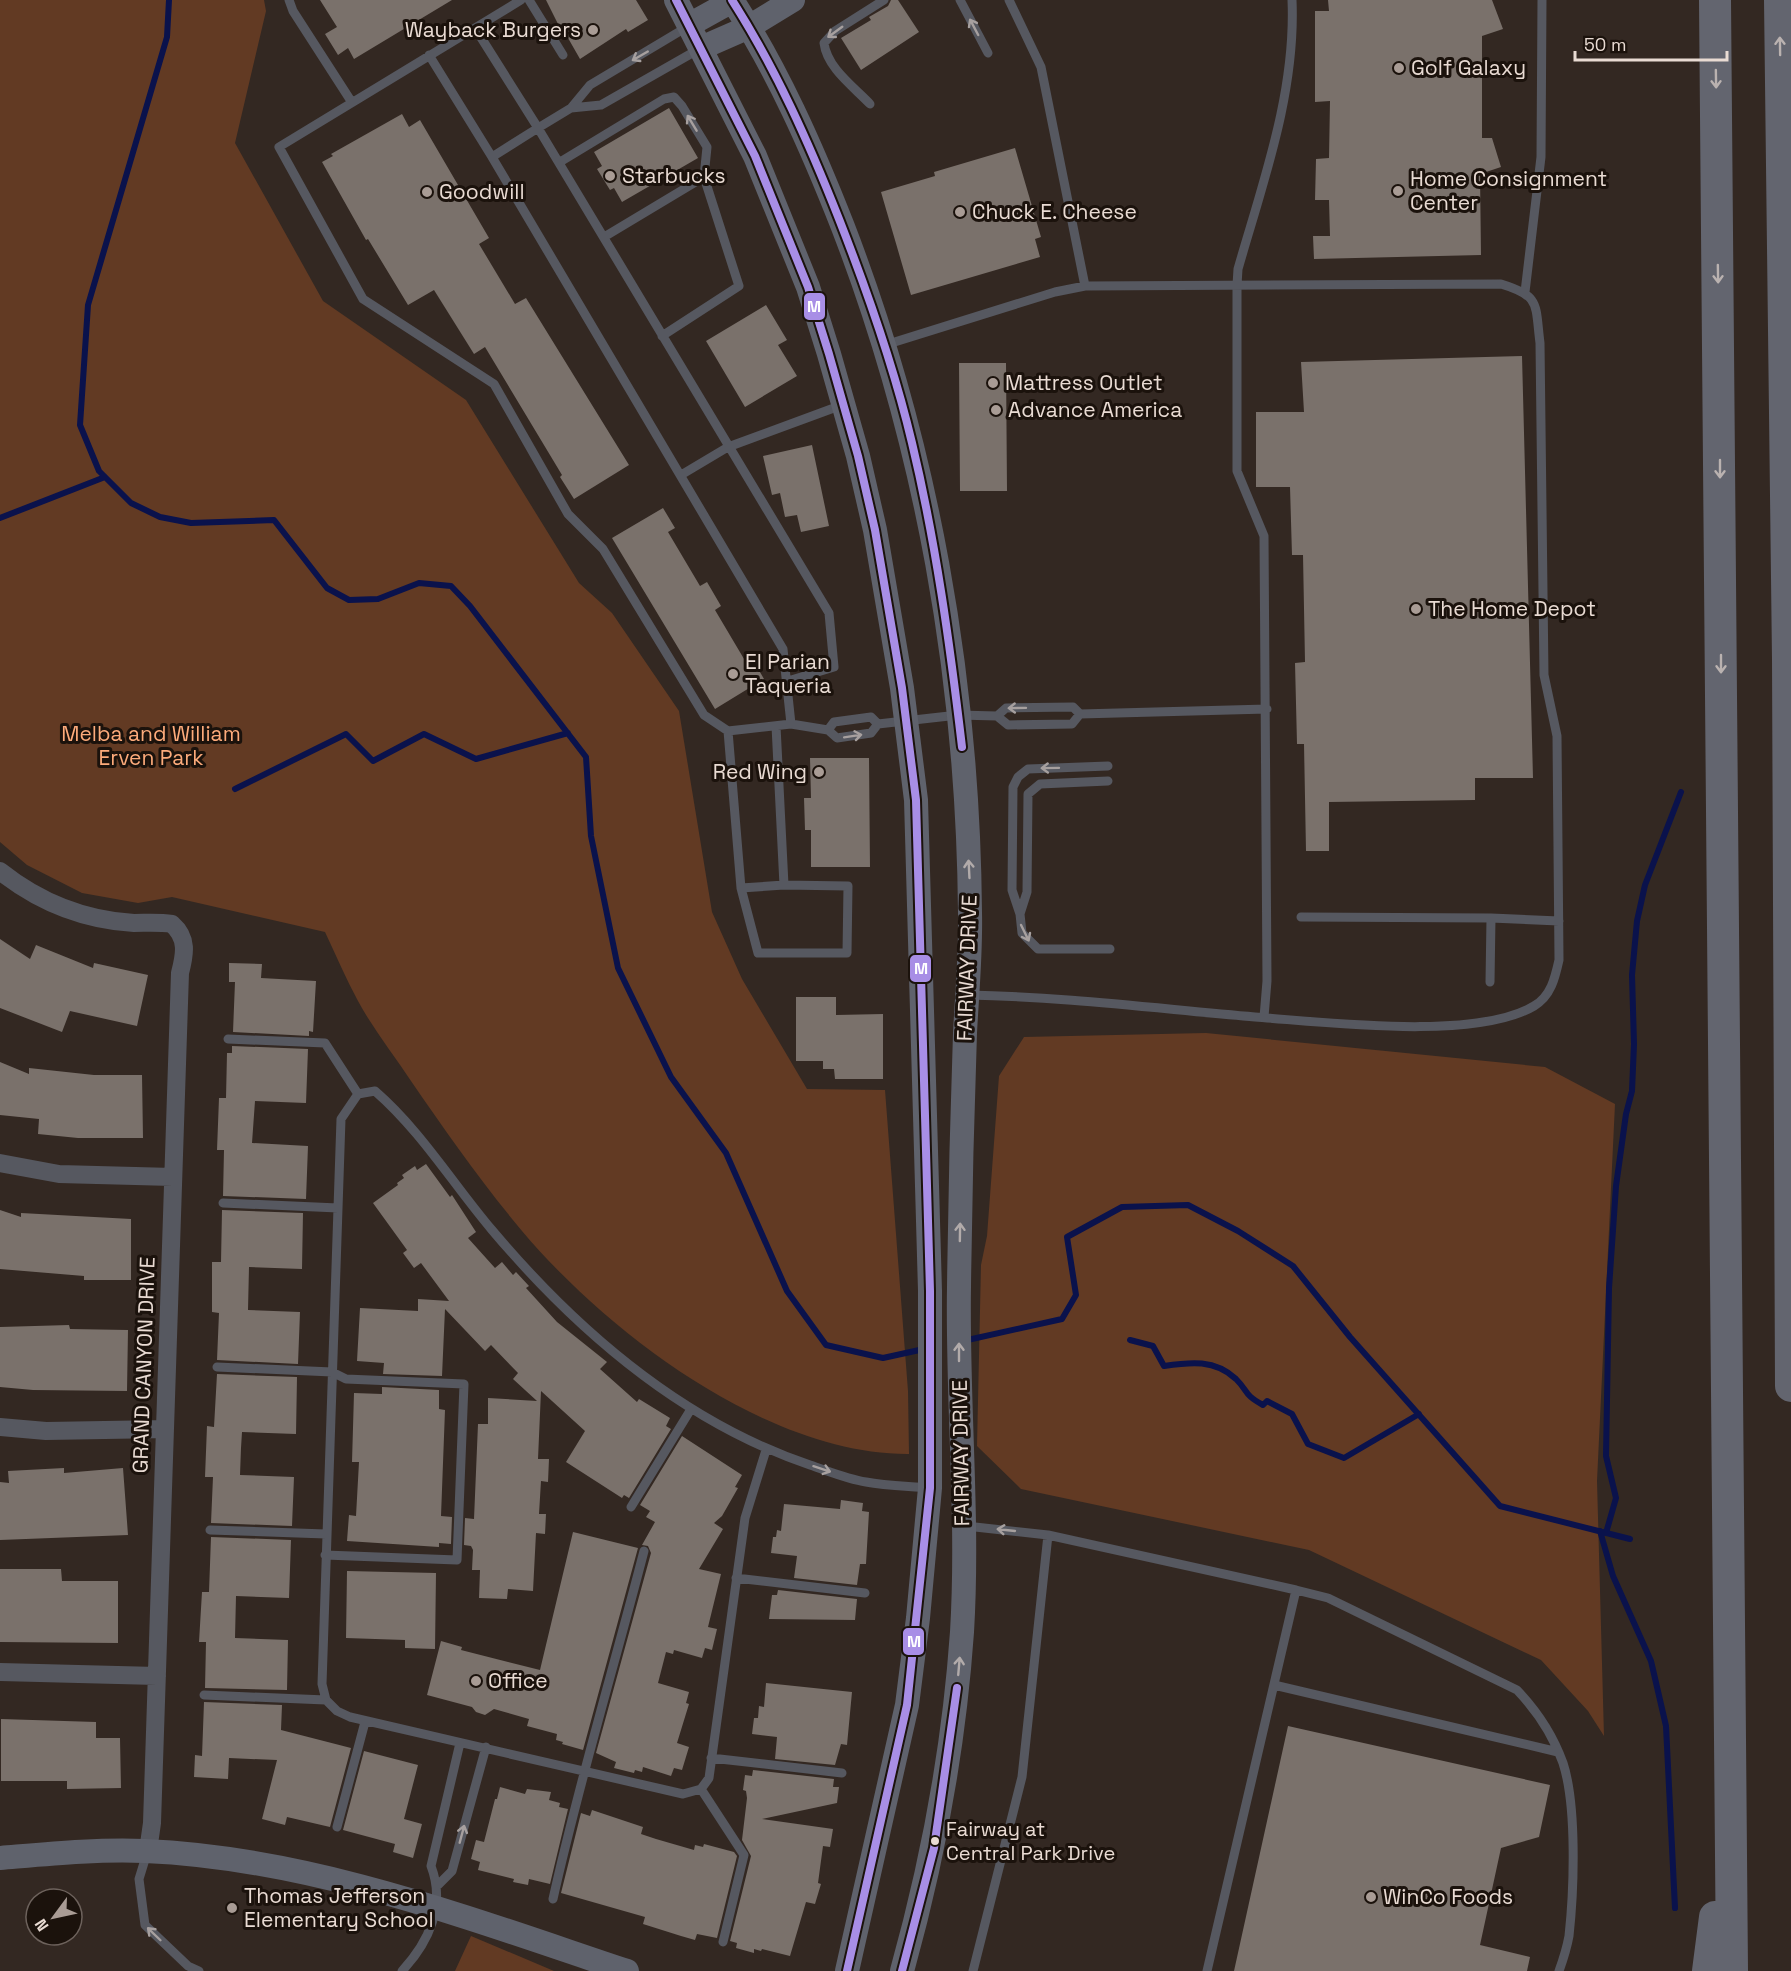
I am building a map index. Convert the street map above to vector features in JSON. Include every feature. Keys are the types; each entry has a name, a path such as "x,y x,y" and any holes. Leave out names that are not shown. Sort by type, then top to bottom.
{"highway":[{"path":"1715,0 1732,1971"},
{"path":"1780,0 1788,660 1791,1386"},
{"path":"1708,1971 1730,1815"}],"main road":[{"name":"FAIRWAY DRIVE","path":"676,0 742,129 774,199 808,287 844,404 875,530 907,720 918,831 930,1291 930,1488 907,1706 847,1971"},
{"name":"FAIRWAY DRIVE","path":"732,0 763,48 808,141 867,291 885,345 912,443 932,539 958,715 964,781 970,905 959,1290 964,1526 962,1629 951,1742 934,1848 902,1971"},
{"path":"689,25 732,0"},
{"path":"700,48 749,27 793,0"},
{"path":"0,1858 148,1851 293,1869 437,1909 627,1971"}],"street":[{"name":"GRAND CANYON DRIVE","path":"0,871 27,891 78,913 124,922 172,924 179,929 183,938 185,955 180,973 163,1429 152,1823 148,1851"},
{"path":"0,1163 59,1174 173,1177"},
{"path":"0,1427 46,1431 163,1429"},
{"path":"0,1672 157,1676"}],"lane":[{"path":"289,0 293,10 351,101"},
{"path":"521,0 351,101 279,147 363,299 494,384 568,513 603,549 704,715 728,731 791,724 828,730 837,738 871,733 878,724 907,720 958,715 997,716 1008,725 1072,724 1080,714"},
{"path":"529,0 563,55"},
{"path":"870,104 838,72 825,50 824,43 835,31 884,0"},
{"path":"960,0 988,54"},
{"path":"1010,0 1041,67 1085,285"},
{"path":"1264,1017 1267,981 1267,710 1264,536 1237,471 1237,285 1238,269 1278,125 1290,70 1292,0"},
{"path":"1525,292 1541,157 1542,0"},
{"path":"492,157 571,108 590,85 689,25"},
{"path":"476,28 560,162 728,447 830,614 834,667 788,681"},
{"path":"571,108 601,105 700,48"},
{"path":"429,55 492,157 783,649 791,724"},
{"path":"560,162 664,99 674,97 707,147 704,177 739,286 662,336"},
{"path":"604,237 704,177"},
{"path":"885,345 1055,292 1085,285 1501,284 1525,292 1532,298 1540,343 1544,675 1557,736 1559,960 1554,982 1536,1005 1510,1017 1458,1027 1329,1023 967,995"},
{"path":"681,475 728,447 844,404"},
{"path":"997,716 1006,708 1073,707 1080,714 1267,710"},
{"path":"828,730 834,722 871,717 878,724"},
{"path":"776,726 784,885"},
{"path":"728,731 741,888 758,953 847,953 848,886 784,885 741,888"},
{"path":"1108,766 1035,768 1023,772 1014,782 1012,890 1020,914 1022,933 1038,949 1110,949"},
{"path":"1020,914 1027,892 1028,794 1040,783 1108,781"},
{"path":"1301,917 1491,918 1559,921"},
{"path":"1490,982 1491,918"},
{"path":"228,1039 325,1043 358,1094"},
{"path":"766,1450 745,1518 708,1778 701,1789 683,1794 486,1747 364,1722 337,1711 326,1700 322,1684 325,1555 341,1119 358,1094 375,1091 400,1113 462,1194 517,1260 580,1323 642,1376 691,1409 766,1450 866,1482 930,1488"},
{"path":"223,1203 338,1208"},
{"path":"217,1367 332,1372 346,1379 464,1384 457,1560 325,1555"},
{"path":"631,1507 691,1409"},
{"path":"964,1526 1048,1535 1328,1598 1517,1690 1533,1707 1558,1752 1570,1800 1572,1863 1569,1937 1559,1971"},
{"path":"210,1530 326,1534"},
{"path":"973,1971 1022,1778 1048,1535"},
{"path":"553,1899 576,1799 586,1771 644,1551"},
{"path":"736,1578 865,1593"},
{"path":"1207,1971 1296,1590"},
{"path":"1274,1685 1558,1752"},
{"path":"204,1695 326,1700"},
{"path":"337,1827 364,1722"},
{"path":"402,1971 417,1954 437,1909 438,1884 431,1866 460,1743"},
{"path":"438,1884 452,1871 486,1747"},
{"path":"711,1758 842,1773"},
{"path":"701,1789 744,1855 723,1942"},
{"name":"GRAND CANYON DRIVE","path":"148,1851 139,1879 146,1925 188,1966 199,1971"}],"green space":[{"name":"Melba and William Erven Park","path":"0,0 264,0 266,11 235,143 323,301 466,400 579,583 612,613 679,711 712,912 742,979 807,1089 885,1090 908,1391 909,1454 856,1449 802,1434 748,1411 696,1382 646,1347 599,1309 522,1231 465,1157 370,1022 325,932 172,897 138,903 82,893 27,865 0,842"},
{"path":"1206,1033 1545,1067 1615,1104 1597,1481 1604,1736 1588,1711 1541,1660 1309,1550 1021,1489 977,1446 981,1265 987,1236 999,1076 1024,1037"},
{"path":"471,1936 554,1971 455,1971"}],"building":[{"path":"320,0 452,0 354,59 348,48 338,55 325,34 337,27"},
{"name":"Wayback Burgers","path":"546,0 636,0 648,20 628,32 626,29 580,59 564,31 562,32"},
{"path":"891,0 898,0 919,32 861,70 841,38 871,20 869,17 888,6"},
{"path":"1328,0 1492,0 1503,29 1482,36 1482,138 1492,138 1501,167 1480,174 1481,255 1314,259 1313,236 1330,236 1329,200 1315,200 1316,159 1329,158 1330,101 1315,102 1315,11 1329,11"},
{"path":"669,108 698,158 622,202 614,188 610,190 597,169 602,166 594,152"},
{"path":"402,114 409,127 420,120 489,238 479,244 515,304 526,298 629,465 574,499 485,347 474,354 434,290 408,305 368,239 366,240 322,162 333,156 331,154"},
{"name":"Chuck E. Cheese","path":"1015,148 1041,237 1035,239 1040,257 911,295 881,192 935,176 934,172"},
{"path":"766,305 787,340 778,345 797,376 745,407 706,341"},
{"name":"The Home Depot","path":"1522,356 1533,778 1475,778 1475,800 1329,802 1329,851 1306,851 1304,744 1297,744 1295,663 1305,662 1303,555 1292,555 1290,487 1256,487 1256,412 1304,412 1301,362"},
{"path":"959,363 1006,363 1007,491 960,491"},
{"path":"812,445 829,526 801,532 797,515 785,517 780,493 772,495 763,456"},
{"path":"663,508 675,528 668,532 700,586 707,582 721,606 715,610 747,664 753,660 764,679 715,709 612,538"},
{"path":"810,758 869,758 870,867 811,867 811,830 805,830 804,798 811,798"},
{"path":"0,939 30,959 36,945 93,968 94,963 148,975 137,1026 70,1011 62,1032 0,1008"},
{"path":"229,963 262,964 261,978 316,981 313,1032 309,1031 309,1036 233,1032 235,982 229,982"},
{"path":"796,997 836,997 836,1015 883,1014 883,1079 835,1079 834,1069 823,1069 823,1061 796,1061"},
{"path":"232,1046 308,1049 306,1103 255,1101 252,1143 308,1146 306,1199 223,1196 224,1150 217,1150 219,1098 226,1098 227,1053 232,1053"},
{"path":"0,1062 29,1074 29,1068 94,1075 142,1075 143,1138 78,1138 38,1134 39,1119 0,1115"},
{"path":"426,1164 450,1197 452,1195 476,1232 468,1238 495,1268 502,1262 513,1275 516,1272 529,1286 526,1288 557,1322 607,1362 600,1369 637,1402 639,1399 670,1418 666,1426 671,1429 629,1498 624,1495 622,1498 566,1462 585,1431 541,1391 538,1459 549,1459 548,1482 541,1481 539,1514 546,1514 545,1534 536,1533 533,1591 508,1589 507,1599 479,1598 480,1570 472,1570 473,1550 471,1546 464,1545 465,1518 474,1519 478,1424 488,1424 488,1398 537,1401 513,1379 518,1373 491,1345 485,1351 445,1309 442,1376 383,1374 384,1363 357,1361 360,1308 418,1311 418,1299 449,1301 421,1263 414,1268 403,1253 407,1250 373,1203 398,1185 397,1183 404,1178 402,1175 415,1166 417,1170"},
{"path":"0,1210 21,1217 21,1213 131,1219 131,1280 84,1280 84,1276 0,1269"},
{"path":"222,1210 303,1213 302,1269 249,1267 248,1310 300,1312 298,1364 217,1360 219,1313 212,1312 212,1262 221,1262"},
{"path":"69,1325 70,1329 128,1330 127,1391 33,1390 0,1387 0,1327"},
{"path":"217,1374 297,1377 296,1434 242,1432 240,1475 294,1477 292,1526 211,1523 213,1477 205,1477 207,1426 214,1427"},
{"path":"382,1387 439,1390 439,1409 445,1410 441,1516 452,1517 451,1544 439,1543 439,1547 347,1541 349,1515 356,1516 359,1462 352,1462 354,1393 382,1394"},
{"path":"682,1436 742,1475 735,1487 738,1488 722,1516 714,1523 723,1529 699,1569 721,1574 708,1627 717,1629 712,1650 705,1648 702,1658 674,1650 673,1654 666,1652 658,1683 689,1692 686,1703 689,1704 677,1743 689,1747 682,1770 674,1768 671,1776 643,1767 642,1772 635,1770 634,1773 614,1768 616,1762 596,1753 651,1553 648,1546 642,1545 655,1522 646,1517 650,1511 640,1505"},
{"path":"64,1468 64,1473 123,1468 128,1535 0,1540 0,1482 9,1483 8,1471"},
{"path":"841,1500 863,1503 862,1511 869,1512 866,1564 860,1564 857,1585 794,1578 797,1556 771,1553 773,1537 776,1537 777,1530 781,1531 784,1504 840,1509"},
{"path":"573,1532 638,1548 583,1750 562,1744 563,1742 556,1740 557,1734 527,1726 529,1719 494,1709 485,1715 476,1712 472,1707 427,1695 441,1641 462,1647 461,1650 540,1670"},
{"path":"211,1537 291,1540 289,1598 236,1596 235,1638 288,1640 287,1690 205,1688 206,1642 199,1642 202,1592 209,1592"},
{"path":"0,1569 61,1569 62,1581 118,1581 118,1643 0,1642"},
{"path":"347,1571 436,1573 435,1649 405,1648 405,1640 346,1638"},
{"path":"778,1590 857,1599 855,1620 769,1619 772,1595 777,1595"},
{"path":"766,1683 852,1692 847,1745 841,1744 835,1765 775,1759 777,1737 752,1734 754,1718 758,1718 759,1706 764,1707"},
{"path":"204,1702 282,1705 281,1730 351,1748 330,1827 287,1817 285,1825 262,1819 277,1760 229,1758 228,1779 194,1777 195,1755 202,1756"},
{"path":"1,1719 96,1722 96,1738 120,1738 121,1788 67,1789 67,1781 1,1781"},
{"name":"WinCo Foods","path":"1288,1726 1550,1785 1539,1837 1501,1848 1480,1945 1530,1957 1527,1971 1234,1971"},
{"path":"364,1751 418,1765 404,1819 422,1824 413,1858 393,1852 395,1844 343,1830"},
{"path":"753,1770 834,1779 833,1787 839,1787 837,1803 762,1819 833,1829 830,1847 823,1846 818,1883 821,1884 815,1904 806,1902 790,1956 762,1949 761,1951 754,1949 754,1953 736,1948 737,1943 730,1941 751,1856 742,1840 747,1798 746,1791 743,1790 745,1775 752,1776"},
{"path":"500,1787 525,1794 527,1789 551,1792 549,1800 560,1803 559,1807 568,1809 550,1884 529,1879 528,1885 513,1882 514,1879 478,1870 480,1862 471,1859 476,1840 484,1842"},
{"path":"592,1810 643,1827 641,1834 656,1839 694,1850 695,1845 703,1847 704,1844 734,1852 737,1856 717,1938 697,1934 695,1940 681,1936 643,1924 645,1917 561,1893 581,1813 590,1816"}],"waterway":[{"path":"169,0 167,37 88,305 80,425 99,471 131,503 160,517 191,523 274,520 327,588 349,600 378,599 419,583 451,586 470,606 586,757 591,836 618,968 671,1077 726,1153 787,1291 826,1345 883,1358 924,1349"},
{"path":"0,518 105,477"},
{"path":"235,789 346,734 373,761 424,734 476,759 568,733"},
{"path":"1606,1533 1616,1498 1606,1456 1609,1288 1616,1186 1626,1114 1632,1091 1634,1044 1632,975 1637,921 1645,885 1681,792"},
{"path":"963,1341 1062,1319 1076,1295 1067,1237 1122,1207 1188,1205 1238,1231 1293,1266 1350,1337 1500,1506 1630,1539"},
{"path":"1130,1340 1153,1346 1164,1366 1202,1363 1220,1368 1236,1379 1249,1395 1263,1405 1267,1401 1292,1414 1308,1444 1344,1458 1419,1414"},
{"path":"1600,1531 1613,1576 1651,1661 1666,1726 1675,1908"}],"transit line":[{"name":"M","path":"676,0 755,156 808,287 829,354 858,456 875,530 902,688 916,800 930,1291 930,1488 907,1705 847,1971"},
{"name":"M","path":"732,0 763,53 816,162 889,358 912,443 928,518 947,632 962,747"},
{"name":"M","path":"902,1971 934,1848 957,1688"}],"place":[{"name":"Wayback Burgers","path":"593,30"},
{"name":"Golf Galaxy","path":"1399,68"},
{"name":"Starbucks","path":"610,176"},
{"name":"Home Consignment Center","path":"1398,191"},
{"name":"Goodwill","path":"427,192"},
{"name":"Chuck E. Cheese","path":"960,212"},
{"name":"Mattress Outlet","path":"993,383"},
{"name":"Advance America","path":"996,410"},
{"name":"The Home Depot","path":"1416,609"},
{"name":"El Parian Taqueria","path":"733,674"},
{"name":"Red Wing","path":"819,772"},
{"name":"Office","path":"476,1681"},
{"name":"Fairway at Central Park Drive","path":"935,1841"},
{"name":"WinCo Foods","path":"1371,1897"},
{"name":"Thomas Jefferson Elementary School","path":"232,1908"}]}
